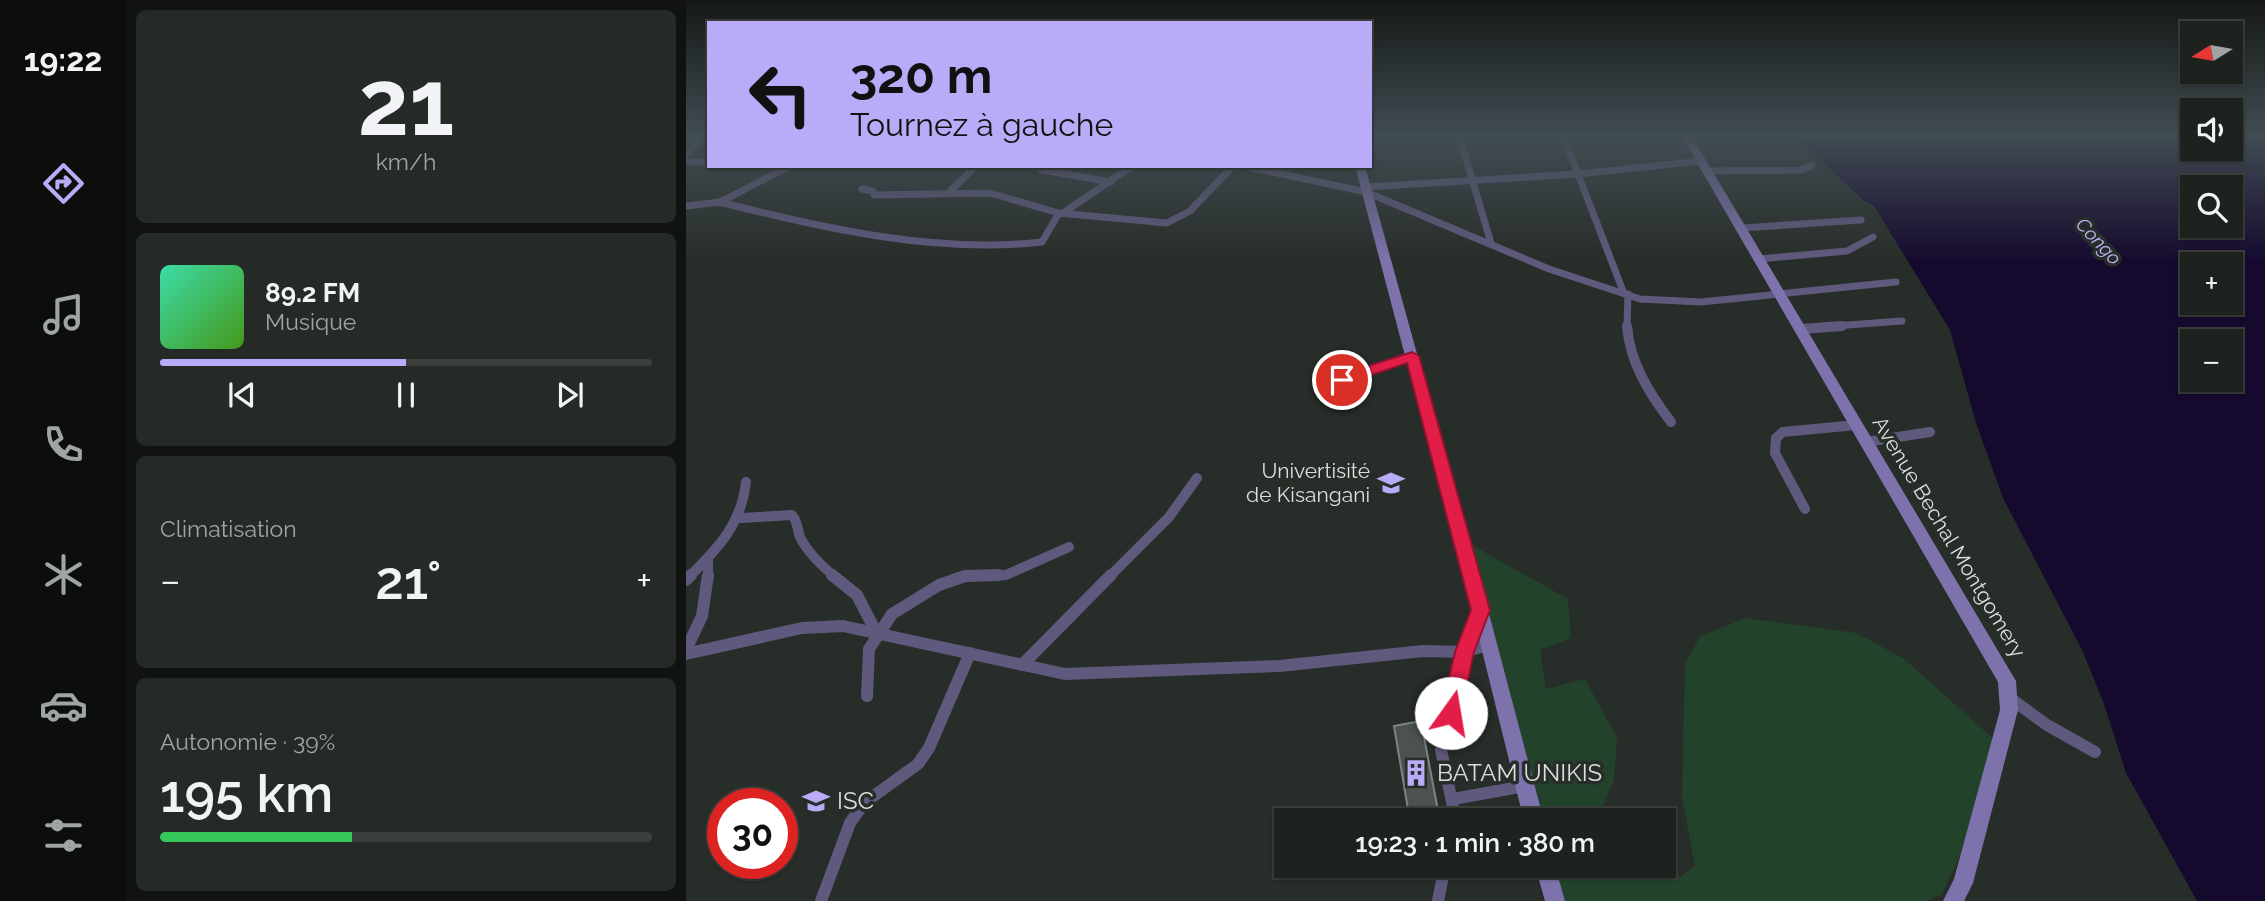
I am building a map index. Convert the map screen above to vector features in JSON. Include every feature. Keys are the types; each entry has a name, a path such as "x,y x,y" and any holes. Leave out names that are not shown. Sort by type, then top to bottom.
{"street":[{"path":"686,206 720,202 769,177"},
{"path":"951,190 964,177"},
{"path":"1086,177 1111,181"},
{"path":"1059,213 1073,209 1117,177"},
{"path":"862,190 873,191 874,195 951,190 990,194 1059,213 1124,221 1174,222 1190,211 1222,177"},
{"path":"1303,177 1366,189 1549,269 1651,300 1701,302 1896,282"},
{"path":"1363,177 1531,808"},
{"path":"1472,177 1491,243"},
{"path":"1366,189 1525,177"},
{"path":"1579,177 1626,293 1625,314 1633,360 1652,398 1671,422"},
{"name":"Avenue Bechal Montgomery","path":"1711,177 1996,658 2010,698"},
{"path":"720,202 767,215 869,235 1015,245 1042,242 1051,232 1059,213"},
{"path":"1741,228 1827,220 1861,220"},
{"path":"1759,258 1847,251 1873,237"},
{"path":"1801,329 1902,321"},
{"path":"1332,391 1342,380 1412,356"},
{"path":"1805,509 1775,453 1776,438 1783,432 1856,425"},
{"path":"1866,442 1930,432"},
{"path":"1023,665 1169,517 1197,478"},
{"path":"686,580 741,518 746,482"},
{"path":"741,518 786,513 792,515 797,521 800,536 821,566 857,595 877,634"},
{"path":"867,696 869,649 892,614 939,585 965,576 1006,575 1069,547"},
{"path":"686,652 702,624 708,595 708,558"},
{"path":"1454,808 1441,750 1465,652 1480,610"},
{"path":"686,652 802,628 843,626 1065,674 1127,674 1279,666 1423,651 1465,652 1489,644"},
{"path":"821,901 850,823 864,803 918,764 929,748 970,653"},
{"path":"1953,901 1963,883 2010,698 2047,725 2095,752"},
{"path":"1453,799 1525,786"},
{"path":"1438,901 1443,878"},
{"path":"1548,878 1555,901"}],"green space":[{"path":"1472,545 1568,599 1571,638 1540,650 1546,689 1585,679 1617,738 1614,780 1602,808 1530,808"},
{"path":"1746,618 1856,633 1903,658 1998,743 1958,860 1942,894 1927,901 1550,901 1545,878 1676,878 1676,875 1680,877 1695,866 1682,799 1685,665 1700,636"}],"water":[{"name":"Congo","path":"1838,177 2180,177 2180,238 2243,238 2243,177 2265,177 2265,901 2197,901 2126,773 2104,704 2083,652 2003,498 1976,423 1950,330 1874,206 1863,200"}],"building":[{"name":"BATAM UNIKIS","path":"1421,721 1438,808 1408,808 1394,726"}],"place":[{"name":"Univertisité de Kisangani","path":"1391,483"},
{"name":"BATAM UNIKIS","path":"1416,773"},
{"name":"ISC","path":"816,801"}],"route":[{"path":"1342,380 1412,356 1480,610 1465,652 1451,713"}]}
